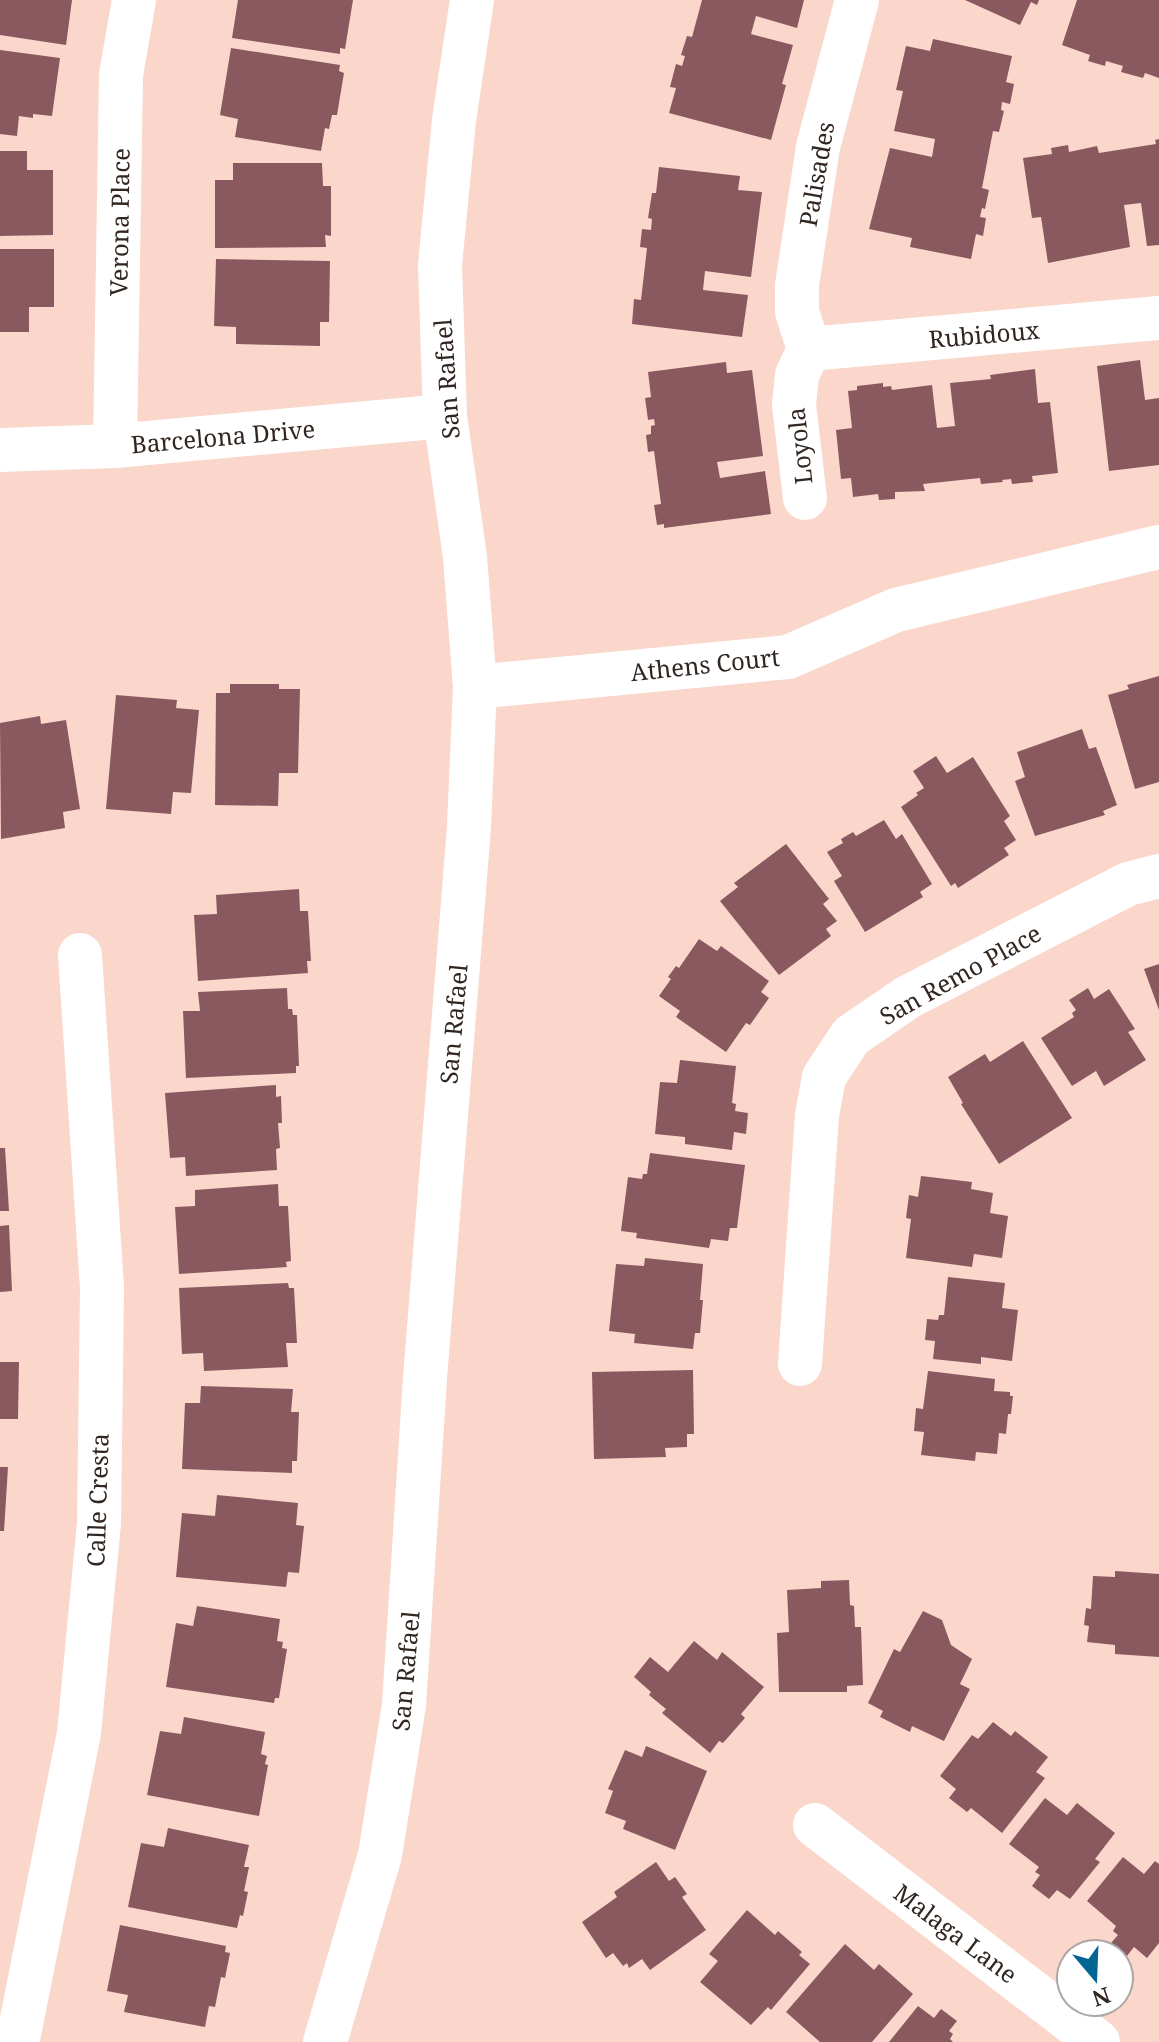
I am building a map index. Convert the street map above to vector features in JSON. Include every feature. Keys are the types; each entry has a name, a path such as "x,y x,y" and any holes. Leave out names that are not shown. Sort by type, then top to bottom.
{"street":[{"name":"Verona Place","path":"115,446 121,75 134,0"},
{"name":"San Rafael","path":"325,2042 380,1855 404,1705 425,1378 469,827 475,687 465,557 445,416 440,265 454,120 472,0"},
{"name":"Palisades","path":"809,349 797,312 797,285 818,147 857,0"},
{"name":"Rubidoux","path":"809,349 1159,318"},
{"name":"Loyola","path":"805,498 794,391 797,375 809,349"},
{"name":"Barcelona Drive","path":"0,450 115,446 445,416"},
{"name":"Athens Court","path":"475,687 788,657 896,610 1159,547"},
{"name":"San Remo Place","path":"800,1364 817,1115 824,1077 851,1036 908,997 1128,884 1159,876"},
{"name":"Calle Cresta","path":"14,2040 79,1733 99,1523 102,1288 80,955"},
{"name":"Malaga Lane","path":"815,1825 1098,2042"}],"building":[{"path":"0,0 72,0 66,45 0,35"},
{"path":"238,0 353,0 345,49 340,48 340,54 232,38"},
{"path":"702,0 804,0 797,28 756,16 751,34 793,45 771,140 669,113 676,88 670,87 676,64 682,66 685,56 681,55 687,36 692,37"},
{"path":"965,0 1039,0 1037,5 1031,2 1020,25"},
{"path":"1077,0 1159,0 1159,78 1145,73 1143,78 1121,72 1123,66 1106,61 1105,66 1088,61 1090,55 1062,45"},
{"path":"933,39 1012,56 1006,82 1014,84 1010,104 1002,102 1001,110 1004,111 999,132 993,131 982,188 989,190 980,217 986,218 983,236 976,234 971,259 910,247 912,238 869,229 890,148 932,157 935,139 894,131 903,91 896,90 906,46 930,51"},
{"path":"231,48 340,65 339,71 344,73 337,115 332,115 329,129 325,128 321,151 235,137 238,119 220,115"},
{"path":"0,50 60,58 52,116 19,116 17,136 0,134"},
{"path":"1159,139 1159,245 1147,246 1141,203 1124,205 1130,247 1048,263 1041,217 1032,218 1023,158 1052,154 1051,148 1068,145 1069,152 1097,146 1099,153 1156,144 1155,140"},
{"path":"0,151 27,151 27,170 53,170 53,235 0,236"},
{"path":"233,163 322,163 323,186 331,186 331,236 325,235 326,247 215,248 215,180 233,180"},
{"path":"659,167 740,176 738,190 762,192 751,277 705,271 703,290 748,295 742,337 632,324 634,299 641,300 647,248 640,247 642,229 651,230 652,219 648,218 652,193 656,193"},
{"path":"0,249 54,249 54,307 29,307 29,332 0,332"},
{"path":"216,259 330,261 329,322 320,322 320,346 236,344 236,327 214,326"},
{"path":"1140,360 1145,400 1159,398 1159,465 1109,471 1097,366"},
{"path":"726,362 727,373 752,370 763,456 717,462 720,478 765,471 771,514 664,528 664,524 657,525 654,505 661,504 654,451 648,452 646,435 651,434 651,426 655,425 654,419 648,420 645,398 651,397 648,372"},
{"path":"1035,369 1038,403 1050,402 1058,473 1032,476 1033,482 1012,484 1011,479 981,484 980,478 923,484 925,491 895,492 895,499 879,500 878,494 853,497 851,478 841,479 836,430 852,428 848,391 857,390 857,386 883,383 883,387 891,386 892,390 932,385 937,428 955,426 950,383 991,379 990,375"},
{"path":"1159,676 1159,782 1135,789 1108,695 1129,689 1127,685"},
{"path":"230,684 279,684 279,689 300,689 298,773 279,773 278,806 215,805 216,693 230,693"},
{"path":"116,695 177,700 176,708 199,710 191,793 173,792 171,814 106,809"},
{"path":"40,716 41,724 66,720 80,809 63,812 65,828 1,839 0,723"},
{"path":"1082,729 1089,749 1096,747 1117,805 1103,811 1105,815 1035,836 1015,781 1025,777 1017,752"},
{"path":"936,756 947,773 973,757 1010,816 1004,821 1016,840 1004,848 1009,855 958,888 955,883 951,886 901,807 924,788 913,771"},
{"path":"884,820 896,839 902,834 932,884 920,892 923,897 865,932 834,881 842,876 827,852 843,843 841,839 853,832 856,836"},
{"path":"786,844 829,899 823,904 837,921 826,929 831,936 779,975 720,901 738,887 734,883"},
{"path":"299,889 300,911 308,911 311,961 307,961 308,973 198,981 194,915 217,914 216,895"},
{"path":"699,939 717,951 721,946 769,981 761,992 769,998 750,1025 746,1023 726,1052 676,1017 680,1011 659,996 671,979 668,977 676,966 679,968"},
{"path":"1159,964 1159,1010 1144,969"},
{"path":"287,988 288,1009 297,1015 299,1066 296,1066 296,1073 186,1078 183,1011 200,1011 198,992"},
{"path":"1088,988 1094,999 1109,989 1135,1029 1128,1032 1146,1060 1104,1086 1096,1071 1072,1086 1041,1038 1074,1017 1072,1013 1076,1010 1069,1000"},
{"path":"1023,1041 1072,1118 999,1164 961,1104 948,1077 985,1054 990,1062"},
{"path":"680,1060 736,1066 732,1103 736,1104 735,1111 748,1113 746,1134 734,1132 732,1150 685,1144 685,1137 655,1134 660,1082 677,1083"},
{"path":"276,1085 276,1097 281,1096 282,1123 278,1123 280,1148 276,1149 277,1170 186,1176 185,1157 170,1158 165,1093"},
{"path":"0,1148 5,1148 9,1211 0,1211"},
{"path":"650,1153 745,1165 737,1228 730,1228 728,1241 711,1239 709,1248 636,1238 637,1233 621,1231 628,1177 642,1179 643,1174 647,1174"},
{"path":"921,1176 972,1182 971,1189 993,1193 990,1213 1008,1216 1002,1258 974,1254 972,1267 906,1258 911,1219 906,1218 909,1195 918,1197"},
{"path":"278,1184 279,1206 288,1206 291,1261 286,1262 287,1267 179,1274 175,1207 195,1206 195,1190"},
{"path":"9,1225 12,1291 0,1292 0,1226"},
{"path":"645,1258 703,1264 700,1333 695,1333 693,1349 634,1343 635,1334 609,1331 616,1264 644,1266"},
{"path":"948,1277 1005,1283 1002,1308 1018,1310 1012,1361 981,1357 981,1364 933,1359 935,1341 925,1340 927,1319 938,1320 939,1315 944,1315"},
{"path":"288,1283 289,1288 294,1288 297,1343 286,1343 288,1367 204,1371 203,1353 182,1354 179,1288"},
{"path":"0,1362 19,1362 18,1419 0,1419"},
{"path":"693,1370 694,1434 687,1434 687,1447 665,1448 666,1457 594,1459 592,1372"},
{"path":"928,1371 995,1379 994,1391 1010,1392 1013,1396 1011,1414 1008,1414 1006,1434 999,1433 997,1454 976,1452 975,1461 921,1455 924,1432 914,1431 916,1408 923,1409"},
{"path":"201,1386 293,1389 291,1412 299,1412 297,1461 292,1461 292,1473 182,1469 185,1403 200,1403"},
{"path":"0,1467 8,1467 4,1531 0,1531"},
{"path":"217,1495 298,1503 296,1525 304,1526 299,1573 288,1572 286,1587 176,1577 182,1513 215,1516"},
{"path":"1115,1571 1159,1574 1159,1657 1115,1654 1115,1645 1087,1642 1089,1626 1084,1625 1086,1608 1091,1609 1093,1576 1115,1577"},
{"path":"849,1580 855,1627 861,1627 863,1685 847,1686 847,1692 779,1692 777,1633 789,1632 787,1590 821,1588 821,1581"},
{"path":"197,1606 280,1619 277,1641 283,1642 282,1648 287,1649 279,1698 275,1698 274,1703 166,1687 176,1623 193,1626"},
{"path":"923,1611 942,1620 951,1645 972,1659 960,1684 970,1689 944,1741 912,1726 910,1732 880,1717 883,1711 868,1703 894,1649 900,1652"},
{"path":"694,1641 717,1660 722,1652 764,1687 741,1714 745,1718 710,1753 662,1713 666,1709 634,1677 650,1657 668,1672"},
{"path":"184,1717 265,1732 261,1754 267,1756 265,1764 268,1765 259,1816 147,1795 160,1731 181,1734"},
{"path":"993,1722 1011,1736 1015,1731 1048,1757 1036,1772 1045,1778 1002,1833 971,1808 967,1812 949,1798 956,1789 940,1776 972,1735 978,1739"},
{"path":"646,1746 707,1771 675,1850 623,1829 626,1821 605,1813 613,1791 608,1789 625,1750 642,1757"},
{"path":"1045,1798 1067,1815 1077,1803 1115,1833 1095,1859 1100,1862 1070,1899 1057,1890 1049,1899 1032,1886 1040,1875 1035,1872 1039,1867 1009,1844"},
{"path":"168,1828 249,1845 244,1867 249,1867 244,1891 248,1892 237,1928 128,1907 141,1843 164,1847"},
{"path":"1123,1857 1144,1874 1155,1861 1159,1864 1159,1943 1147,1958 1135,1948 1135,1938 1115,1938 1118,1935 1113,1931 1116,1926 1087,1901"},
{"path":"656,1862 669,1881 675,1877 687,1894 682,1897 706,1930 650,1970 642,1959 629,1968 627,1963 623,1966 613,1953 606,1958 582,1922 617,1897 614,1892"},
{"path":"747,1910 775,1935 778,1931 802,1952 799,1955 810,1964 771,2010 768,2007 751,2025 700,1982 718,1961 709,1954"},
{"path":"120,1925 226,1946 225,1952 230,1953 225,1978 221,1977 215,2007 209,2006 205,2027 124,2012 128,1995 107,1991"},
{"path":"845,1944 874,1970 879,1964 913,1994 872,2042 820,2042 786,2012"},
{"path":"918,2006 934,2018 941,2009 957,2021 949,2031 953,2034 950,2039 953,2042 889,2042"}]}
